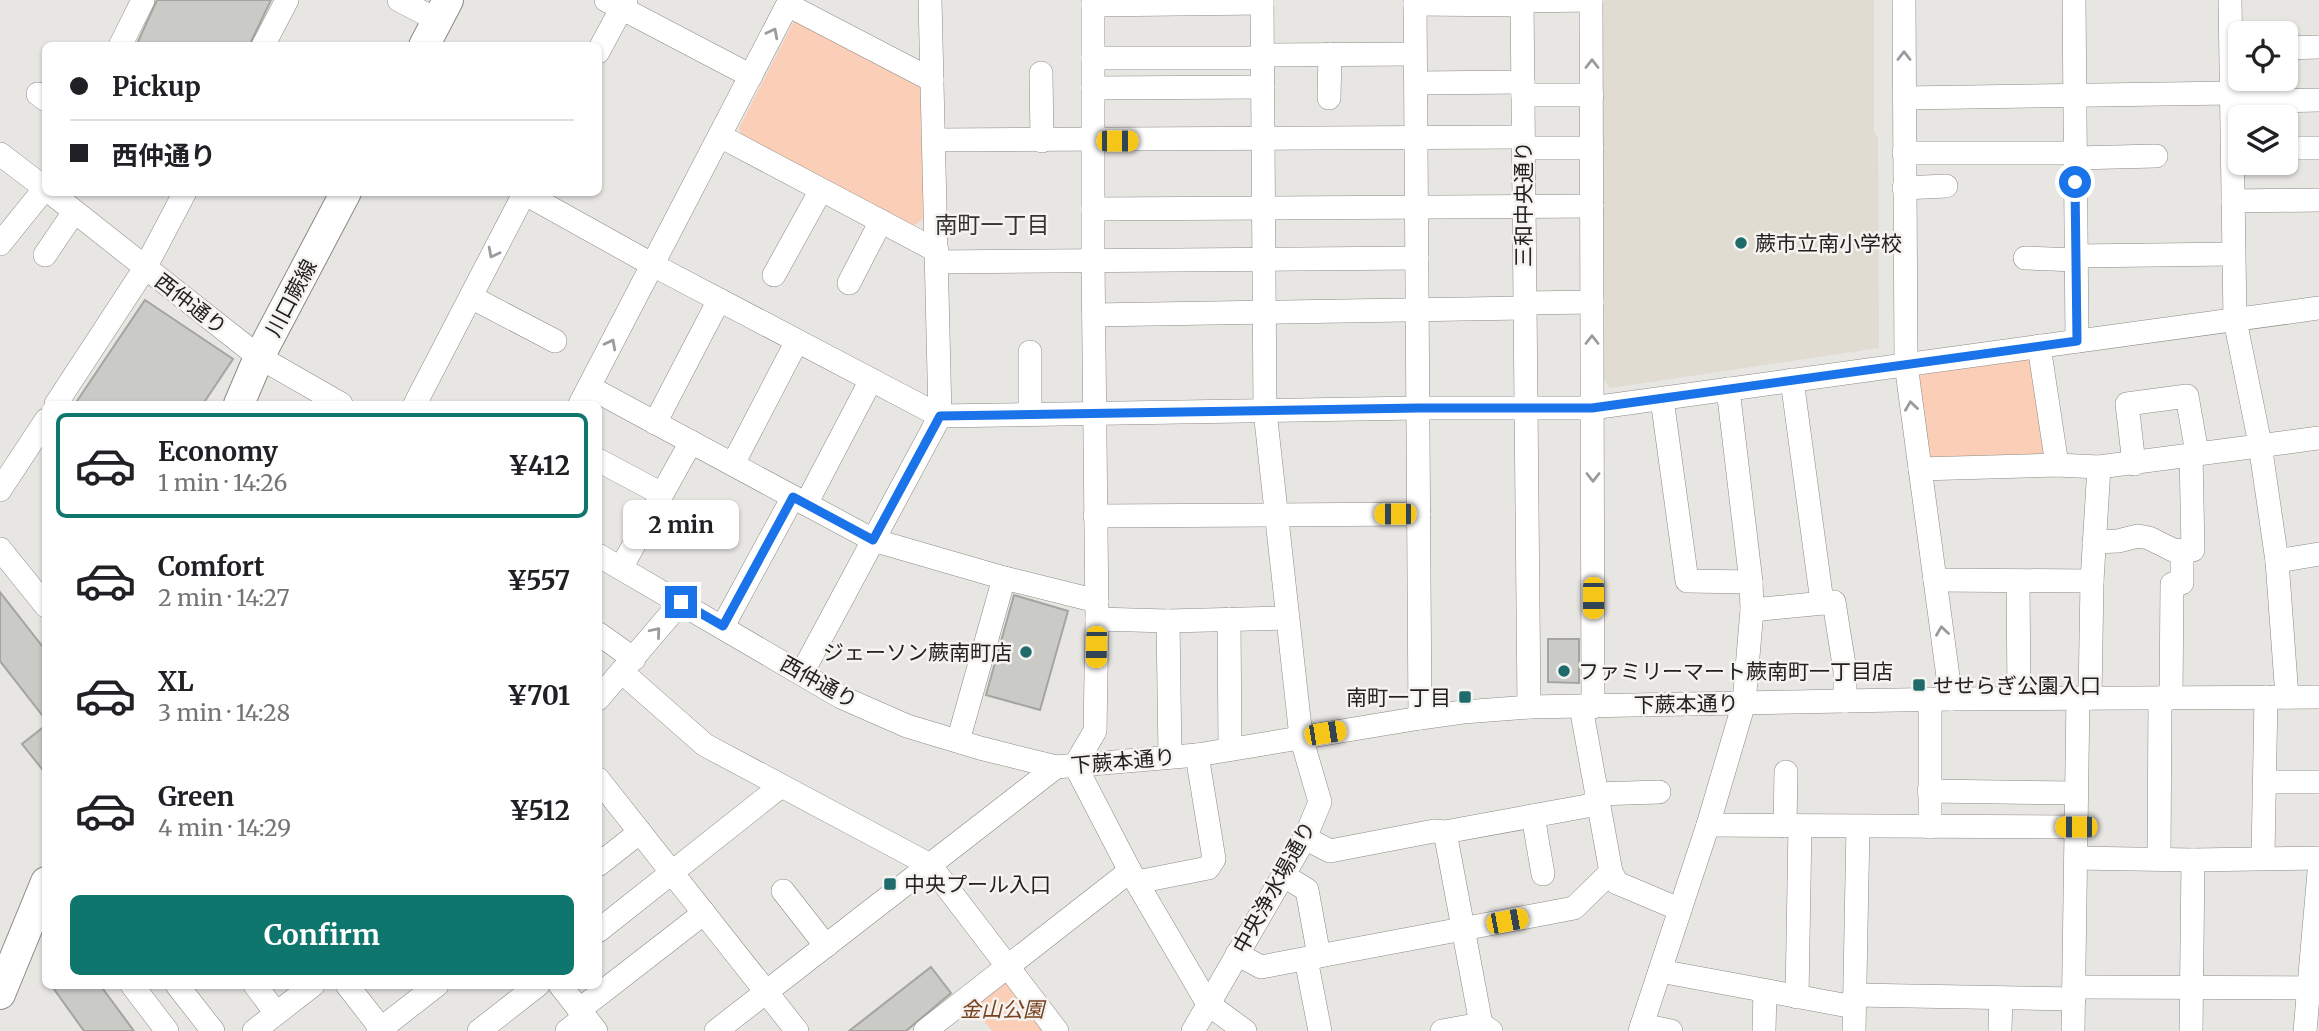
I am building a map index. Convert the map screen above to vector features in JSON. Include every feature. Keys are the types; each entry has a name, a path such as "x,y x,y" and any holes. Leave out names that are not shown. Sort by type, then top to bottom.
{"main road":[{"name":"川口蕨線","path":"240,401 259,357 344,196"},
{"path":"0,994 42,892"}],"street":[{"path":"122,42 144,0"},
{"path":"265,42 288,0"},
{"path":"399,0 436,22"},
{"path":"802,673 940,416 930,0"},
{"path":"1420,718 1415,2 1591,0 1592,408 1587,707 1597,799 1611,872 1617,883 1679,909"},
{"path":"1904,0 1906,364 1935,580 1940,699 1930,791 1930,827"},
{"path":"2074,0 2077,341"},
{"path":"2230,0 2232,21"},
{"path":"716,1031 930,865 1065,766 1095,731 1097,610 1093,3 1262,1"},
{"name":"中央浄水場通り","path":"1193,1031 1305,838 1320,802 1301,737 1265,411 1262,1"},
{"path":"584,396 789,2 932,80"},
{"name":"三和中央通り","path":"1522,2 1529,707"},
{"path":"602,42 618,3 751,76"},
{"path":"2298,48 2319,47"},
{"path":"1329,54 1329,98"},
{"path":"1093,58 1415,54"},
{"path":"1041,73 1042,141"},
{"path":"1416,83 1523,88 1592,95"},
{"path":"1093,88 1263,87"},
{"path":"2232,91 2232,105"},
{"path":"1905,98 2231,97 2319,100"},
{"path":"720,136 881,221 937,256 1093,260 1417,258"},
{"path":"934,141 1416,139 1592,148"},
{"path":"2298,148 2319,148"},
{"path":"1904,153 2156,156"},
{"path":"0,154 42,186"},
{"path":"2234,175 2232,254 2235,320 2260,444 2277,561 2277,697 2266,782 2263,857"},
{"path":"1904,188 1946,186"},
{"path":"774,275 821,190"},
{"path":"0,244 42,192"},
{"name":"西仲通り","path":"55,196 259,357 336,401"},
{"path":"58,401 145,268 183,196"},
{"path":"417,401 522,196"},
{"path":"529,196 653,265 940,416 1418,408 1592,408 2319,308"},
{"path":"2232,201 2319,200"},
{"path":"1093,209 1592,206"},
{"path":"45,256 74,212"},
{"path":"849,283 881,221"},
{"path":"2025,258 2232,254"},
{"path":"471,297 555,341"},
{"path":"655,423 719,300"},
{"path":"1094,315 1417,309 1592,302"},
{"path":"733,464 797,341"},
{"path":"2039,346 2057,466"},
{"path":"1030,352 1030,414"},
{"path":"723,626 871,380"},
{"path":"1792,380 1822,602"},
{"path":"1671,1031 1641,1028 1708,825 1744,703 1752,610 1751,582 1728,389"},
{"path":"2094,542 2118,541 2138,536 2149,538 2173,550 2193,550 2194,454 2187,396 2127,404 2134,464"},
{"path":"1662,398 1687,581 1751,582"},
{"path":"602,403 655,423 873,540 1004,578 1097,610 1168,621 1287,618"},
{"path":"0,490 42,431"},
{"path":"1920,469 2099,467 2319,438"},
{"path":"621,568 691,442"},
{"path":"602,462 662,494"},
{"path":"2073,1031 2076,793 2099,467"},
{"path":"1095,516 1419,514"},
{"path":"0,549 42,601"},
{"path":"2159,859 2172,584 2182,583 2182,551"},
{"path":"2277,561 2319,554"},
{"name":"西仲通り","path":"602,557 841,697 896,721 957,741 1065,766"},
{"path":"957,741 1004,578"},
{"path":"1935,580 2092,581"},
{"path":"2018,581 2019,698"},
{"path":"602,695 681,602"},
{"path":"1752,610 1834,602 1845,671 1844,701"},
{"path":"1229,620 1230,749"},
{"path":"1168,621 1170,757"},
{"path":"602,637 705,745 930,865 1057,1031"},
{"name":"下蕨本通り","path":"1065,766 1197,755 1420,718 1529,707 2019,698 2319,697"},
{"path":"926,1031 1007,967 1133,876 1208,868 1214,859 1197,755"},
{"path":"1065,766 1208,1004 1245,1031"},
{"path":"1786,772 1792,826 1797,997"},
{"path":"2266,782 2319,782"},
{"path":"602,784 797,1031"},
{"path":"602,928 781,786"},
{"path":"1930,791 2076,793"},
{"path":"1305,838 1330,851 1533,816 1597,799 1658,792"},
{"path":"1533,816 1543,874"},
{"path":"1708,825 2076,827"},
{"path":"1854,1031 1858,827"},
{"path":"602,862 640,832"},
{"path":"1442,1031 1486,1028 1463,930 1446,832"},
{"path":"2076,858 2319,858"},
{"path":"2191,1031 2193,860"},
{"path":"1237,954 1261,967 1574,908 1611,872"},
{"path":"2305,1031 2314,988 2319,872"},
{"path":"1283,875 1307,890 1320,1031"},
{"path":"783,891 826,946"},
{"path":"562,989 582,1022 704,913"},
{"path":"1660,971 1797,997 1855,1001 2001,998 2190,988 2314,988"},
{"path":"135,989 167,1031"},
{"path":"180,989 214,1031"},
{"path":"258,989 276,1013"},
{"path":"254,1031 308,989"},
{"path":"350,989 381,1030 432,989"},
{"path":"479,1031 533,989"},
{"path":"1765,990 1765,1031"},
{"path":"2000,1029 2001,998"}],"shaded area":[{"name":"蕨市立南小学校","path":"1602,0 1874,0 1879,348 1610,388 1604,379"}],"green space":[{"path":"796,17 923,86 926,217 912,227 742,137 739,128"},
{"path":"2030,356 2045,458 1928,459 1914,380 1924,374"},
{"name":"金山公園","path":"1000,983 1009,983 1045,1031 992,1031 972,1005"}],"building":[{"path":"157,0 271,0 251,42 138,42"},
{"path":"145,300 233,359 205,401 77,401"},
{"path":"0,592 42,646 42,715 0,661"},
{"path":"1014,595 1068,611 1040,710 986,695"},
{"path":"1548,639 1579,639 1579,683 1548,682"},
{"path":"42,728 42,769 22,744"},
{"path":"931,967 951,993 906,1031 849,1031"},
{"path":"54,989 103,989 134,1031 84,1031"}],"place":[{"name":"蕨市立南小学校","path":"1741,243"},
{"name":"ジェーソン蕨南町店","path":"1026,652"},
{"name":"ファミリーマート蕨南町一丁目店","path":"1564,671"},
{"name":"せせらぎ公園入口","path":"1919,685"},
{"name":"南町一丁目","path":"1465,697"},
{"name":"中央プール入口","path":"890,884"}],"district":[{"name":"南町一丁目","path":"992,224"}],"route":[{"path":"681,602 723,626 793,497 873,540 940,416 1418,408 1592,408 2077,341 2075,182"}]}
